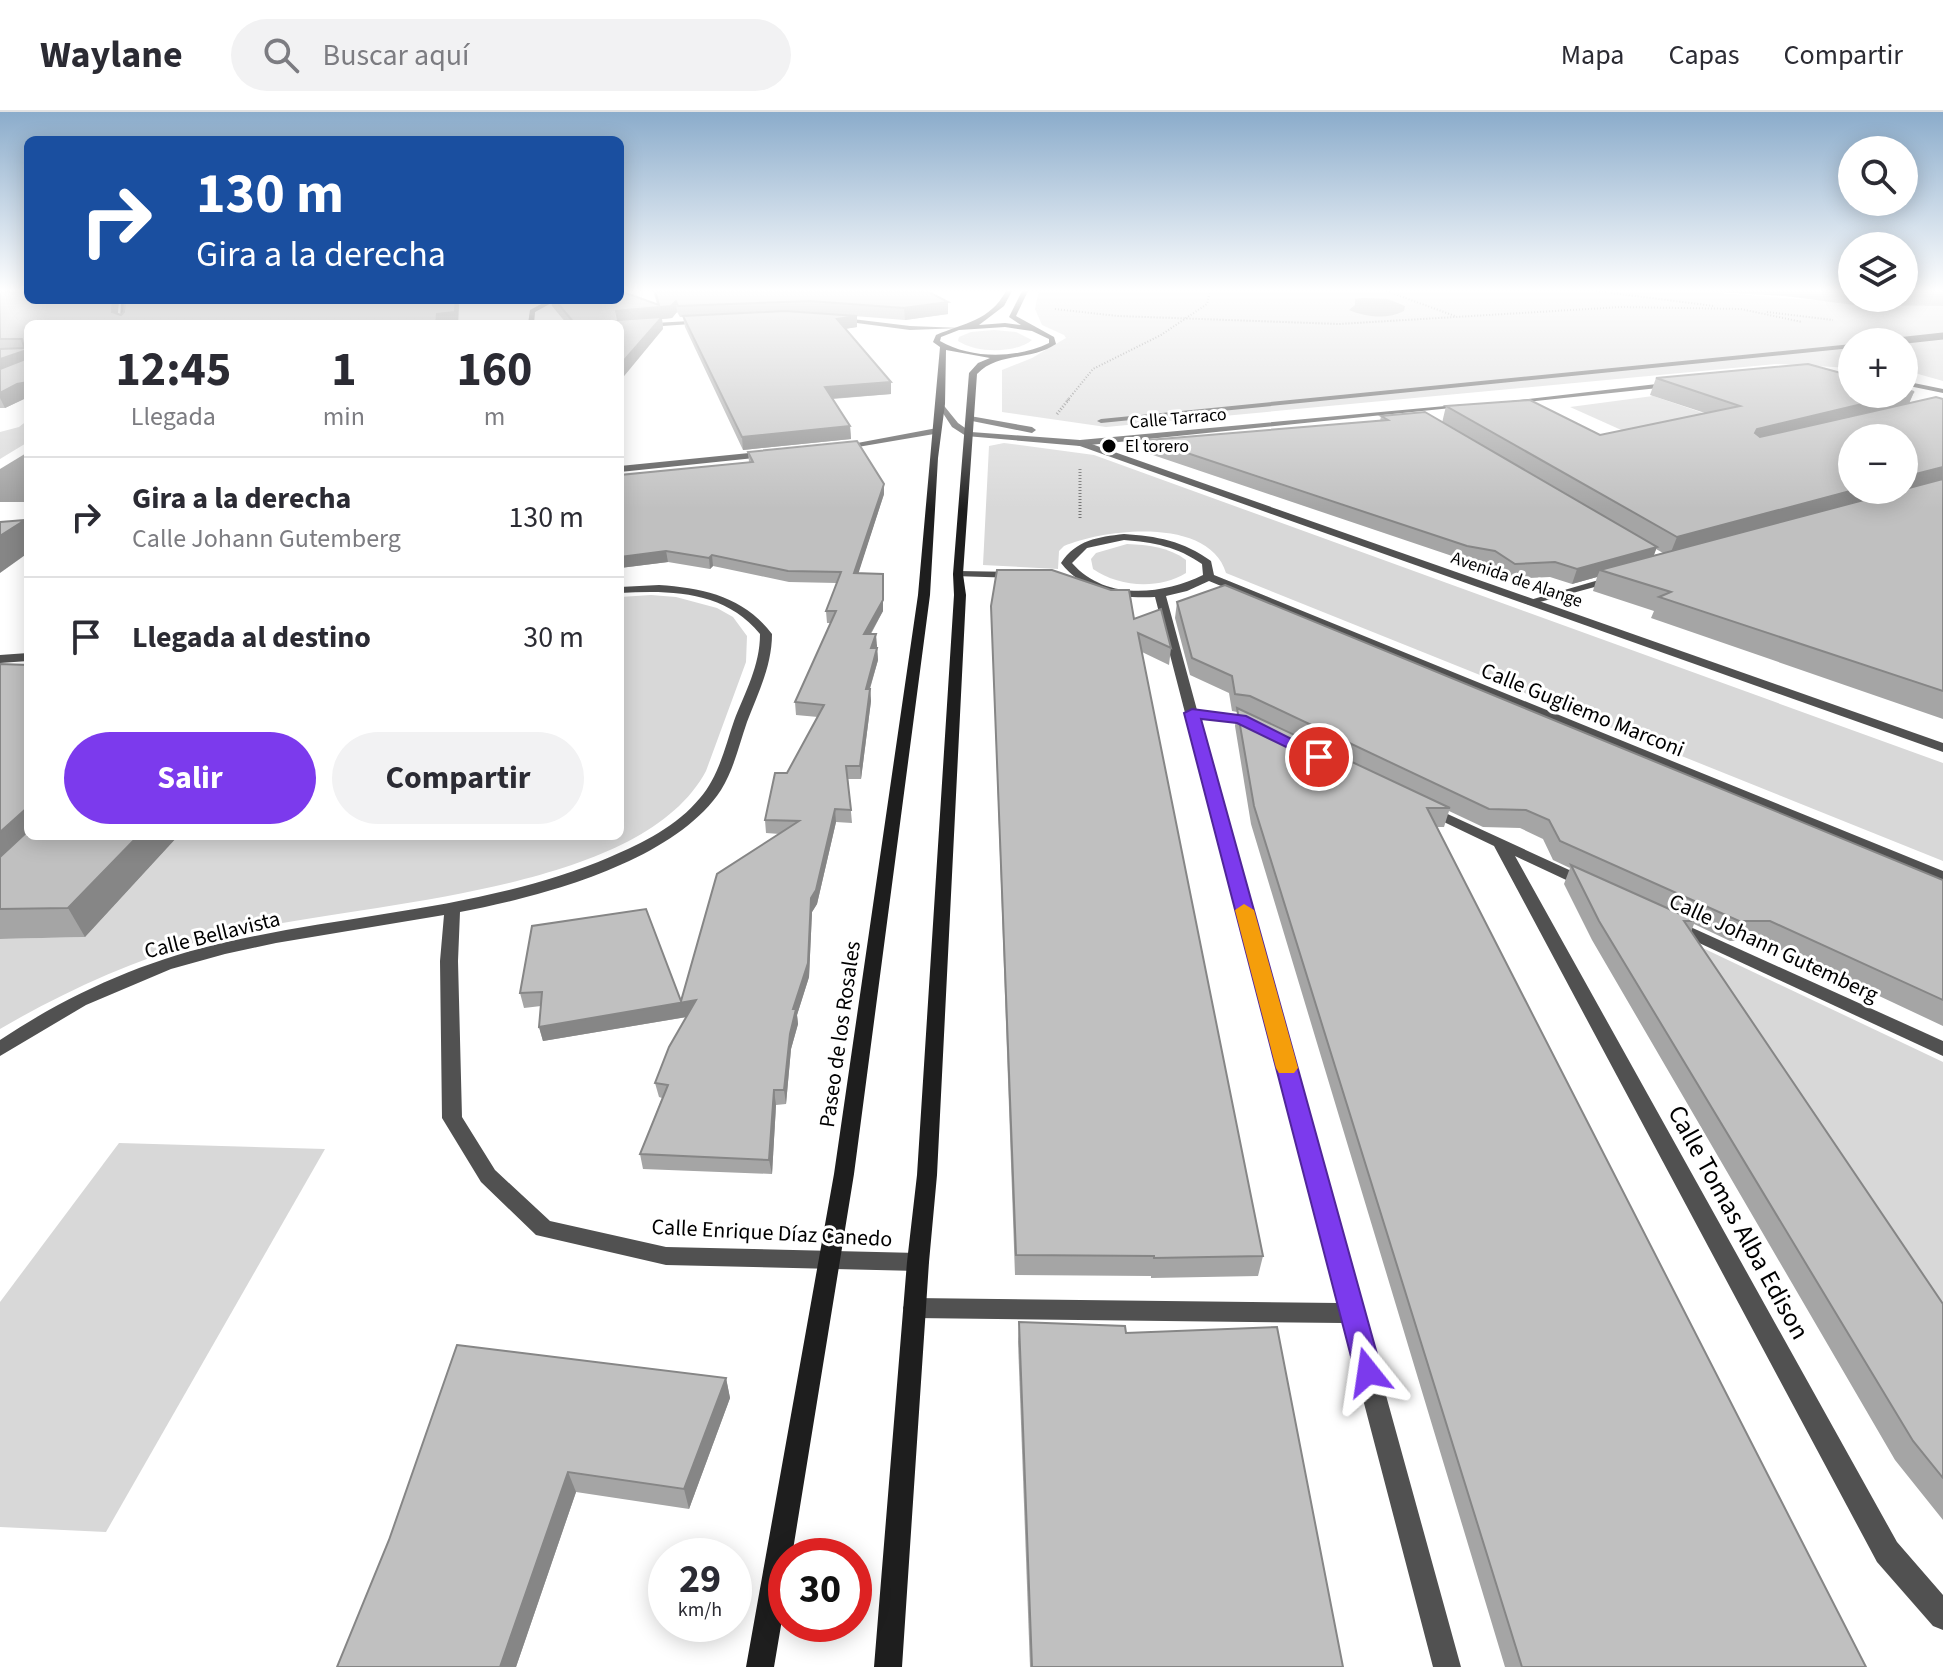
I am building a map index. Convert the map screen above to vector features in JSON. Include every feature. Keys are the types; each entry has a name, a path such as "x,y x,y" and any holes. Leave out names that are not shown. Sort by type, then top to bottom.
{"main road":[{"name":"Paseo de los Rosales","path":"760,1667 844,1174 924,595 941,404 937,364"},
{"path":"888,1667 914,1308 927,1175 960,595 958,574 973,373 984,364"}],"street":[{"path":"1101,421 1676,364"},
{"path":"1491,404 1678,383"},
{"path":"1918,386 1943,391"},
{"path":"941,404 955,425 1080,443"},
{"name":"Calle Tarraco","path":"1080,443 1475,406"},
{"path":"1413,412 1426,420"},
{"path":"970,426 1080,443"},
{"path":"829,448 937,431"},
{"name":"Avenida de Alange","path":"1080,443 1943,748"},
{"path":"624,469 785,452"},
{"path":"1059,576 1075,577 1096,587 1140,594 1180,590 1209,577 1207,563 1189,548 1163,540 1124,537 1093,541 1073,551 1066,563 1075,577"},
{"path":"958,574 1027,575"},
{"path":"1529,602 1626,575"},
{"name":"Calle Gugliemo Marconi","path":"1209,577 1943,877"},
{"path":"452,911 531,893 616,861 686,822 720,783 763,659 766,634 753,615 699,593 650,588 624,590"},
{"path":"1159,592 1447,1667"},
{"path":"0,659 24,657"},
{"path":"1192,713 1241,719 1268,733"},
{"path":"1419,805 1601,891"},
{"name":"Calle Tomas Alba Edison","path":"1501,845 1887,1552 1943,1616"},
{"name":"Calle Enrique Díaz Canedo","path":"452,911 449,961 452,1118 488,1176 544,1229 666,1256 918,1262"},
{"name":"Calle Bellavista","path":"0,1049 69,1005 172,963 269,939 452,911"},
{"name":"Calle Johann Gutemberg","path":"1658,917 1943,1049"},
{"path":"914,1308 1352,1313"}],"path":[{"path":"1051,422 1093,369 1104,364"},
{"path":"1080,443 1080,526"}],"shaded area":[{"path":"1018,364 1838,364 1838,367 1776,364 1106,427 1002,412 1002,370"},
{"path":"1918,364 1943,364 1943,381 1918,374"},
{"path":"1653,396 1718,418 1628,433 1570,407"},
{"path":"24,423 24,444 0,459 0,432"},
{"path":"1004,443 1094,455 1943,763 1943,861 1226,573 1216,555 1200,543 1179,535 1129,532 1082,540 1059,551 1058,569 983,565 989,446"},
{"path":"24,454 24,502 0,502 0,469"},
{"path":"1127,544 1173,552 1186,560 1186,573 1163,582 1139,584 1115,580 1093,569 1091,559 1096,553"},
{"path":"624,597 676,597 717,608 733,617 747,636 746,662 706,771 670,814 616,847 550,872 477,890 257,928 174,949 97,979 0,1029 0,939 85,937 174,840 624,840"},
{"path":"1688,941 1943,1062 1943,1313"},
{"path":"119,1143 325,1149 106,1532 0,1527 0,1302"}],"building":[{"path":"24,364 24,383 0,393 0,369"},
{"path":"706,364 875,364 891,382 825,387 850,426 742,437"},
{"path":"1808,364 1838,372 1838,408 1845,408 1757,429 1755,433 1760,437 1888,408 1918,408 1918,401 1936,397 1943,399 1943,467 1918,473 1918,424 1838,424 1838,494 1677,537 1446,406 1530,400 1600,435 1740,406 1656,378"},
{"path":"1425,412 1657,547 1577,569 1555,562 1515,564 1495,551 1467,546 1148,440 1388,420 1381,416"},
{"path":"857,441 884,484 854,573 883,574 883,600 864,634 876,634 871,648 877,648 866,689 870,689 860,766 846,766 851,810 835,809 816,890 811,898 808,963 793,1009 796,1009 784,1090 774,1090 769,1160 640,1154 668,1085 655,1083 669,1047 696,1000 539,1027 542,992 520,993 532,926 646,909 681,1001 717,874 799,821 765,820 775,773 787,773 824,705 795,702 836,611 826,611 841,572 788,571 712,555 709,558 666,551 624,556 624,475 753,462 748,452"},
{"path":"1943,479 1943,691 1659,597 1671,592 1600,570 1849,504 1918,504 1918,486"},
{"path":"24,520 0,536 0,522"},
{"path":"997,570 1052,570 1111,590 1129,590 1134,619 1161,609 1171,648 1138,633 1263,1256 1154,1258 1016,1255 991,606"},
{"path":"1225,585 1943,880 1943,1000 1770,921 1739,921 1560,841 1549,820 1526,810 1489,809 1250,696 1235,694 1232,676 1192,658 1177,602"},
{"path":"0,664 24,665 24,811 0,832"},
{"path":"1237,708 1450,808 1427,808 1866,1667 1522,1667 1254,806"},
{"path":"24,835 24,840 134,840 68,908 0,909 0,857"},
{"path":"1571,865 1696,921 1684,921 1943,1304 1943,1478 1913,1441 1599,921"},
{"path":"1019,1322 1125,1326 1126,1333 1277,1327 1343,1667 1032,1667"},
{"path":"457,1345 726,1378 684,1489 568,1472 500,1667 337,1667 389,1540"}],"slow traffic":[{"path":"1244,910 1287,1068"}],"place":[{"name":"El torero","path":"1109,446"}],"route":[{"path":"1319,757 1241,719 1192,713 1368,1372"}]}
